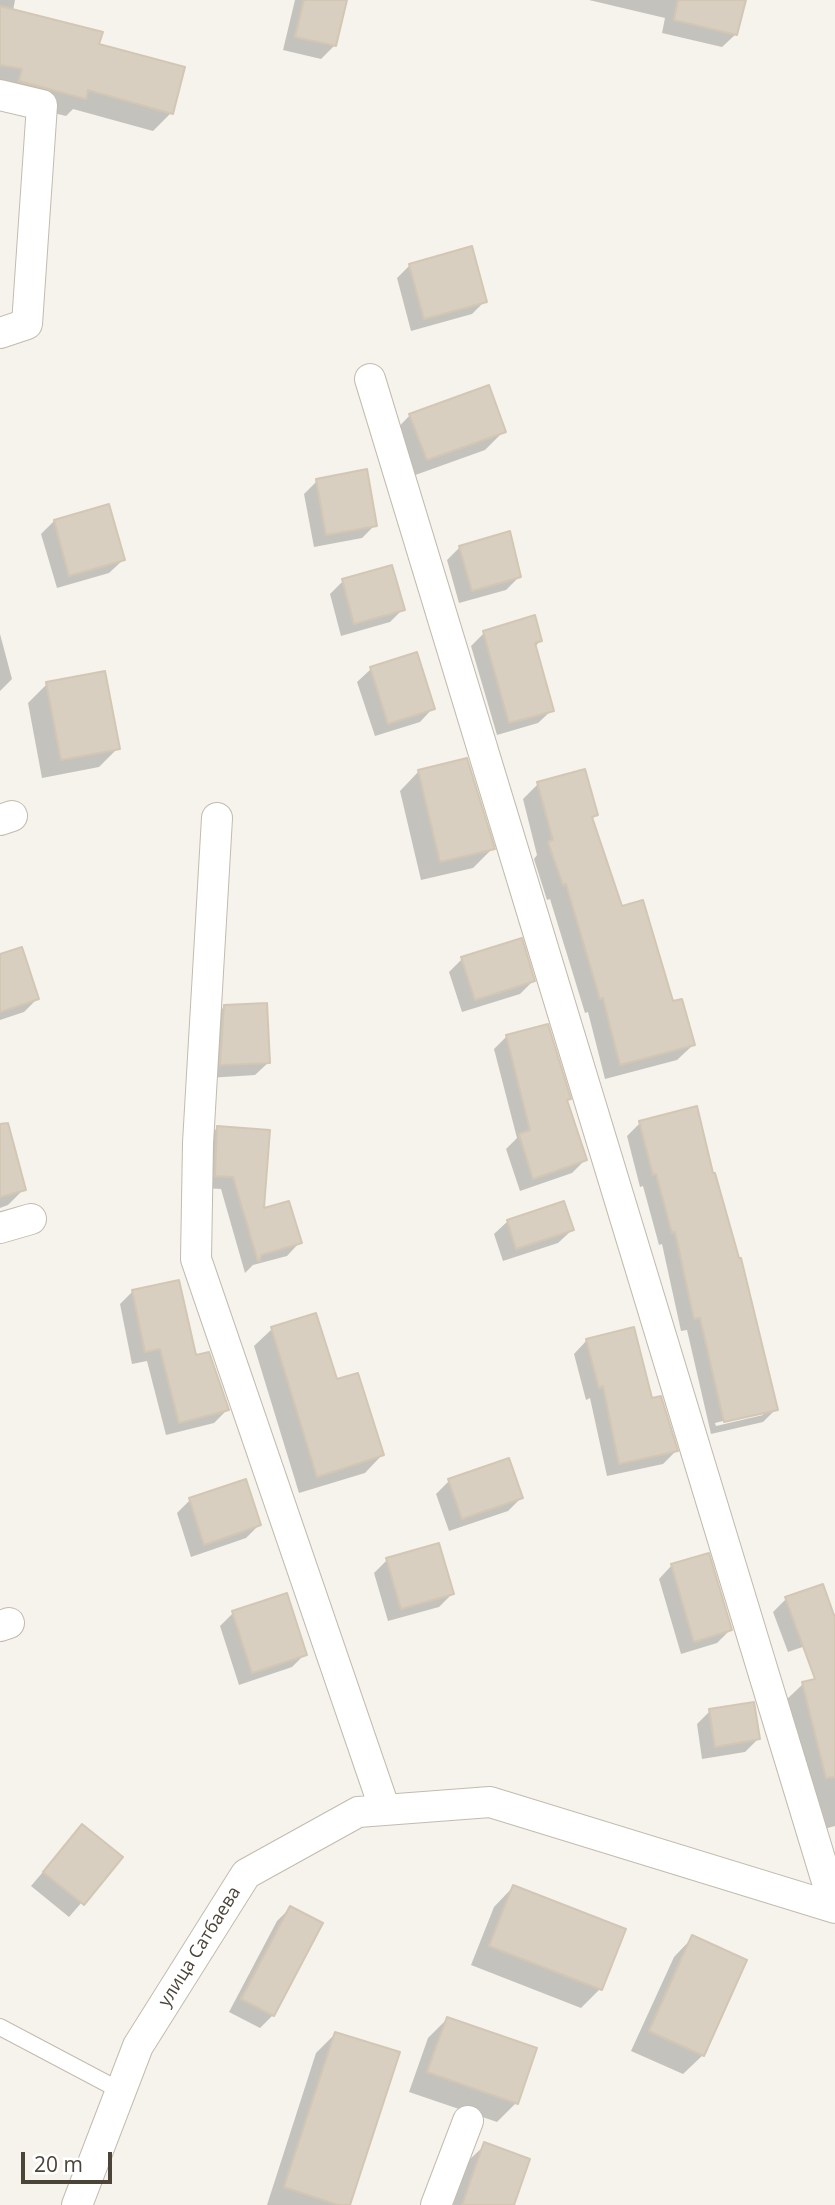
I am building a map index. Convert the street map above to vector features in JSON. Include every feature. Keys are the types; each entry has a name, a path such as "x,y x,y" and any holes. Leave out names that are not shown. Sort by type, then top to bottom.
{"street":[{"path":"0,95 42,105 27,324 0,333"},
{"path":"370,379 835,1908"},
{"path":"217,818 198,1143 196,1259 385,1810"},
{"path":"0,1228 31,1219"},
{"name":"улица Сатбаева","path":"77,2205 138,2046 246,1874 358,1812 490,1802 835,1908"},
{"path":"436,2205 468,2121"}],"lane":[{"path":"0,2027 121,2091"}],"building":[{"path":"304,0 347,0 336,46 295,37"},
{"path":"678,0 746,0 737,35 674,20"},
{"path":"0,6 103,32 99,44 185,67 173,114 88,90 86,99 19,81 22,69 0,65"},
{"path":"472,246 487,302 424,319 409,264"},
{"path":"489,385 506,432 427,460 409,414"},
{"path":"367,469 377,526 326,535 316,479"},
{"path":"109,504 125,560 69,576 54,520"},
{"path":"510,531 521,577 472,591 459,546"},
{"path":"392,565 405,610 354,624 342,579"},
{"path":"535,615 542,641 535,643 554,711 509,723 483,631"},
{"path":"417,652 435,709 388,724 370,667"},
{"path":"105,671 120,749 61,760 46,682"},
{"path":"467,758 495,849 440,862 418,770"},
{"path":"585,769 598,815 592,817 622,906 643,900 673,1001 682,999 695,1045 620,1065 603,998 600,999 566,884 563,885 548,842 553,840 537,782"},
{"path":"522,938 535,981 475,1000 461,957"},
{"path":"22,947 39,999 0,1012 0,954"},
{"path":"267,1003 270,1063 220,1065 224,1005"},
{"path":"548,1024 571,1099 567,1100 587,1160 533,1179 519,1134 530,1130 506,1035"},
{"path":"697,1106 713,1173 741,1258 778,1410 724,1422 700,1318 694,1319 675,1232 672,1233 656,1174 653,1175 639,1121"},
{"path":"8,1123 26,1190 0,1197 0,1124"},
{"path":"217,1126 270,1130 264,1208 289,1201 302,1243 261,1255 258,1261 233,1177 215,1176"},
{"path":"564,1201 574,1230 516,1249 507,1220"},
{"path":"179,1280 196,1355 209,1352 229,1410 179,1423 160,1349 145,1352 132,1290"},
{"path":"316,1313 337,1379 358,1373 384,1455 317,1477 271,1327"},
{"path":"634,1327 652,1398 661,1396 678,1451 619,1464 603,1386 599,1388 586,1339"},
{"path":"509,1458 523,1498 462,1519 448,1479"},
{"path":"246,1479 261,1525 204,1545 189,1498"},
{"path":"439,1543 454,1594 401,1609 386,1558"},
{"path":"709,1553 732,1630 694,1642 671,1564"},
{"path":"823,1584 835,1618 835,1777 826,1778 802,1682 815,1679 785,1597"},
{"path":"287,1593 307,1655 252,1673 232,1611"},
{"path":"754,1702 760,1739 715,1747 709,1709"},
{"path":"82,1824 123,1857 84,1905 43,1872"},
{"path":"513,1885 626,1929 602,1990 489,1946"},
{"path":"290,1906 323,1923 274,2016 241,1999"},
{"path":"692,1935 747,1960 704,2056 649,2031"},
{"path":"447,2017 537,2048 518,2104 427,2072"},
{"path":"335,2032 400,2052 350,2205 338,2205 284,2187"},
{"path":"484,2142 530,2159 514,2205 462,2205"}]}
